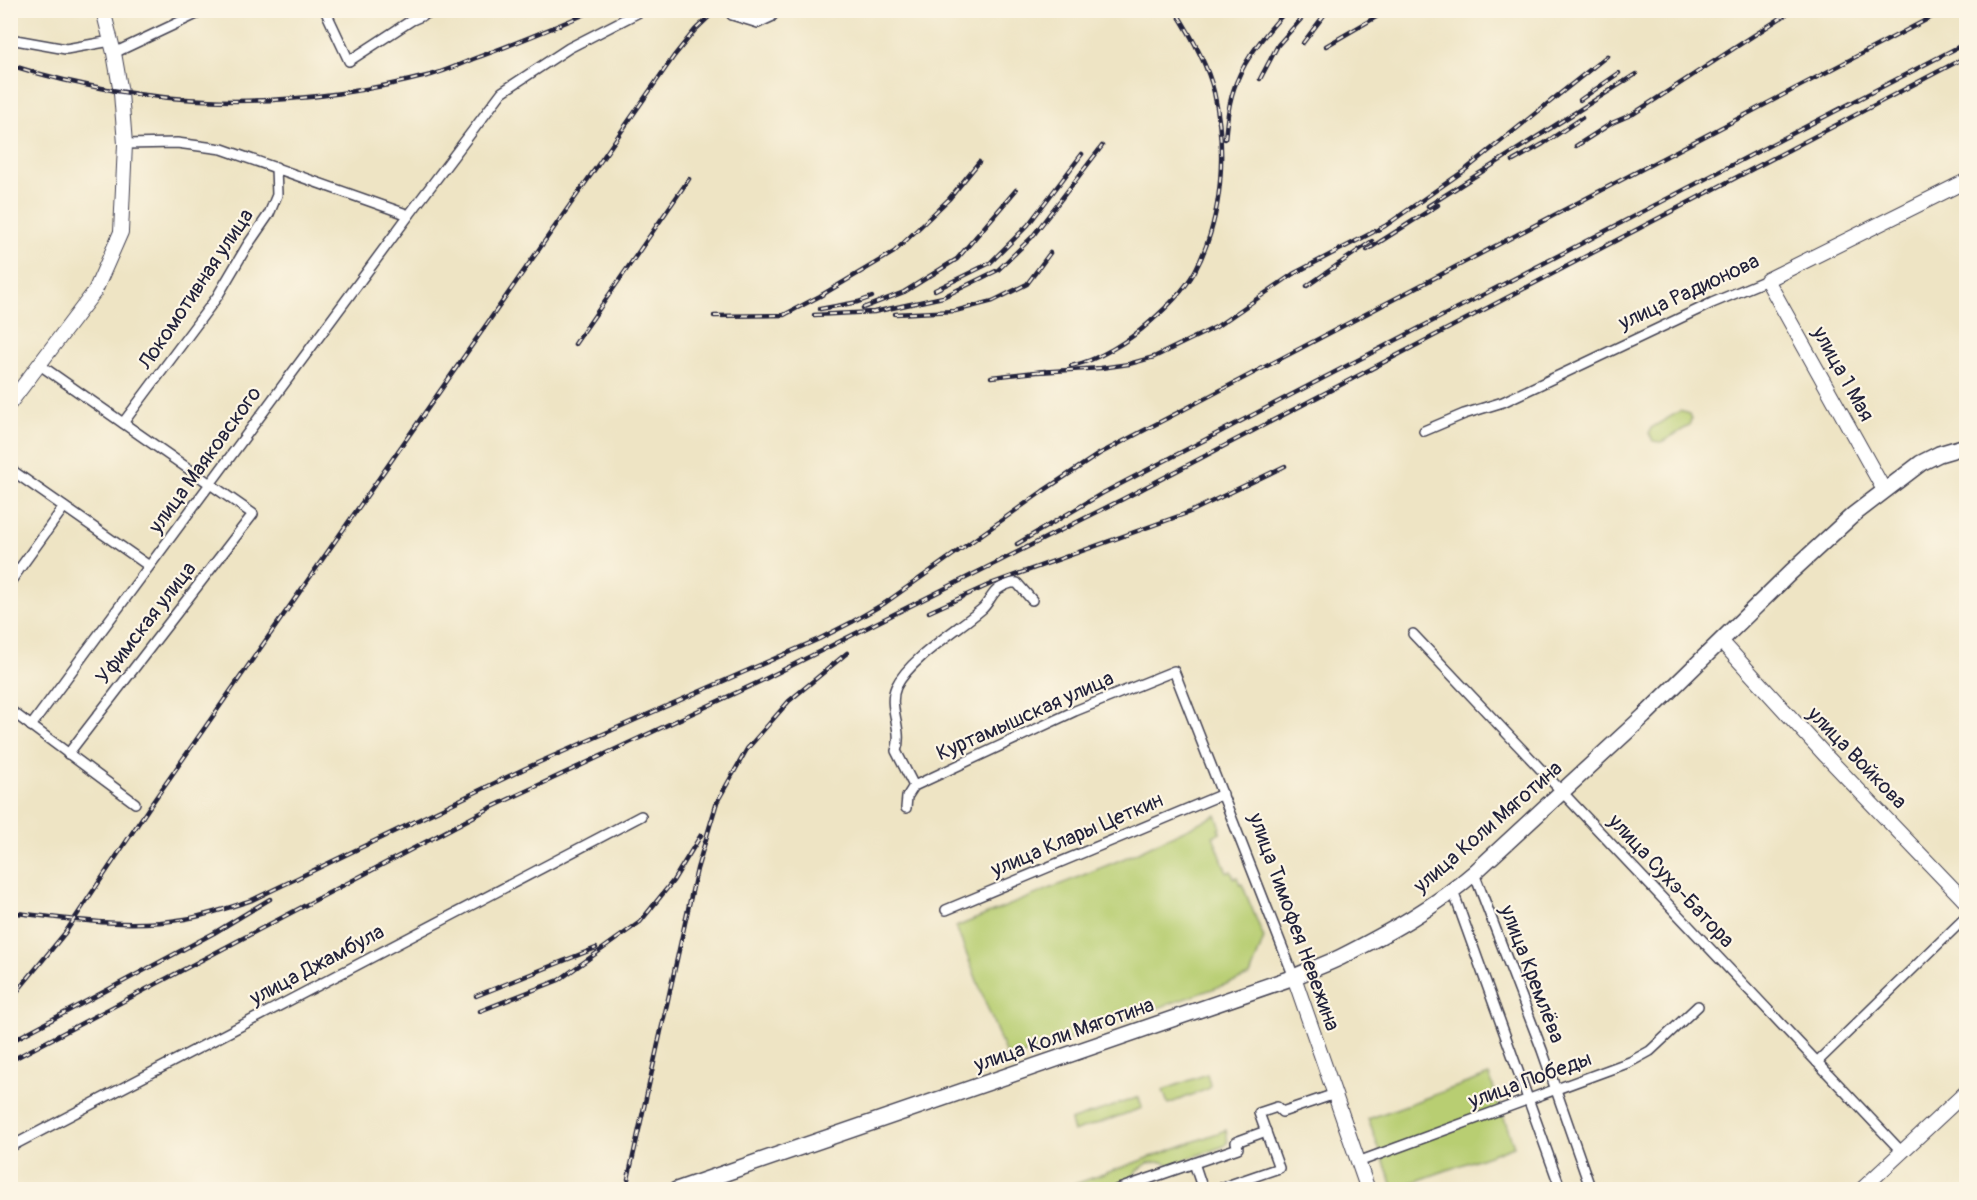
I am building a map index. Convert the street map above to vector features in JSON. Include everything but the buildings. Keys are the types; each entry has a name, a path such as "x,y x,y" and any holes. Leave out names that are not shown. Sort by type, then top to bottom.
{"main road":[{"name":"улица Коли Мяготина","path":"676,1190 1294,977 1339,958 1401,925 1453,891 1474,873 1644,717 1791,572 1884,490 1921,463 1939,454 1966,446"}],"street":[{"path":"10,403 95,291 121,232 125,144 121,93 113,47 103,10"},
{"path":"10,39 66,49 113,47 205,10"},
{"path":"325,10 349,61 412,20 435,10"},
{"name":"улица Маяковского","path":"31,726 502,92 569,48 643,10"},
{"path":"728,10 732,15 758,23 771,17 777,10"},
{"path":"125,144 177,143 222,150 409,215"},
{"name":"Локомотивная улица","path":"123,423 218,297 247,246 269,214 277,195 276,167"},
{"name":"улица Радионова","path":"1424,431 1464,414 1503,402 1712,303 1767,280 1966,181"},
{"name":"улица 1 Мая","path":"1767,280 1884,490"},
{"path":"40,365 210,484"},
{"path":"10,469 149,566"},
{"name":"Уфимская улица","path":"68,754 253,514 210,484"},
{"path":"10,582 64,507"},
{"path":"906,808 907,797 914,786 896,751 899,742 894,701 897,685 938,643 982,610 999,588 1012,582 1017,583 1032,600"},
{"name":"улица Сухэ-Батора","path":"1413,634 1902,1152"},
{"name":"улица Войкова","path":"1721,641 1826,756 1966,902"},
{"name":"Куртамышская улица","path":"914,786 1075,711 1174,671"},
{"name":"улица Тимофея Невежина","path":"1174,671 1294,977 1368,1190"},
{"path":"10,710 135,802"},
{"name":"улица Клары Цеткин","path":"946,910 1223,794"},
{"name":"улица Джамбула","path":"10,1147 641,816"},
{"name":"улица Кремлёва","path":"1474,873 1519,988 1591,1190"},
{"path":"1453,891 1561,1190"},
{"path":"1817,1062 1966,917"},
{"name":"улица Победы","path":"1359,1162 1630,1062 1650,1051 1698,1006"},
{"path":"1861,1190 1966,1092"},
{"path":"1215,1190 1279,1168 1259,1113 1277,1107 1282,1112 1335,1094"},
{"path":"1116,1190 1238,1148 1236,1142 1266,1131"},
{"path":"1194,1162 1203,1190"}],"green space":[{"path":"1680,411 1689,414 1691,419 1689,426 1662,442 1653,441 1649,433 1651,428"},
{"path":"1216,815 1221,828 1218,829 1221,833 1213,836 1227,873 1231,871 1234,878 1237,877 1240,885 1242,884 1264,938 1250,976 1008,1060 956,927 1125,858"},
{"path":"1207,1074 1210,1085 1208,1089 1168,1104 1163,1090"},
{"path":"1489,1075 1514,1146 1394,1189 1368,1119"},
{"path":"1139,1097 1142,1108 1073,1132 1070,1121"},
{"path":"1226,1130 1228,1143 1224,1146 1170,1165 1163,1162 1148,1163 1136,1172 1132,1179 1103,1189 1068,1189 1067,1187"}],"railway":[{"path":"10,65 63,80 115,91 168,98 220,101 272,100 377,87 436,73 595,10"},
{"path":"10,1000 65,933 148,809 674,56 695,30 716,10"},
{"path":"1071,366 1092,359 1123,343 1169,305 1195,271 1212,229 1220,183 1218,114 1214,92 1203,60 1175,10"},
{"path":"1225,139 1230,103 1241,73 1258,44 1287,10"},
{"path":"1260,79 1278,45 1309,10"},
{"path":"1303,43 1328,10"},
{"path":"1326,46 1388,10"},
{"path":"1576,146 1612,123 1633,114 1793,10"},
{"path":"10,912 98,922 163,922 219,911 252,900 526,768 819,639 885,603 1099,454 1945,10"},
{"path":"1017,544 1103,493 1966,43"},
{"path":"1038,372 1129,364 1154,357 1216,327 1293,274 1385,226 1465,170 1607,56"},
{"path":"10,1061 490,808 759,682 1123,499 1966,57"},
{"path":"1580,100 1619,73"},
{"path":"1428,206 1636,74"},
{"path":"1513,161 1582,118"},
{"path":"814,315 874,312 943,297 998,270 1032,237 1102,146"},
{"path":"935,290 990,263 1028,225 1082,154"},
{"path":"714,316 784,315 820,296 894,252 949,199 979,162"},
{"path":"575,344 689,179"},
{"path":"863,308 904,292 957,259 1016,190"},
{"path":"1367,250 1438,205"},
{"path":"1307,286 1372,241"},
{"path":"895,314 955,311 993,301 1027,284 1050,253"},
{"path":"820,309 872,297"},
{"path":"991,377 1045,371"},
{"path":"929,612 993,583 1190,512 1285,466"},
{"path":"628,1179 697,869 717,802 747,749 789,701 847,653"},
{"path":"480,1011 559,980 640,922 673,881 701,835"},
{"path":"10,1042 214,933 270,899"},
{"path":"476,996 596,948"}]}
